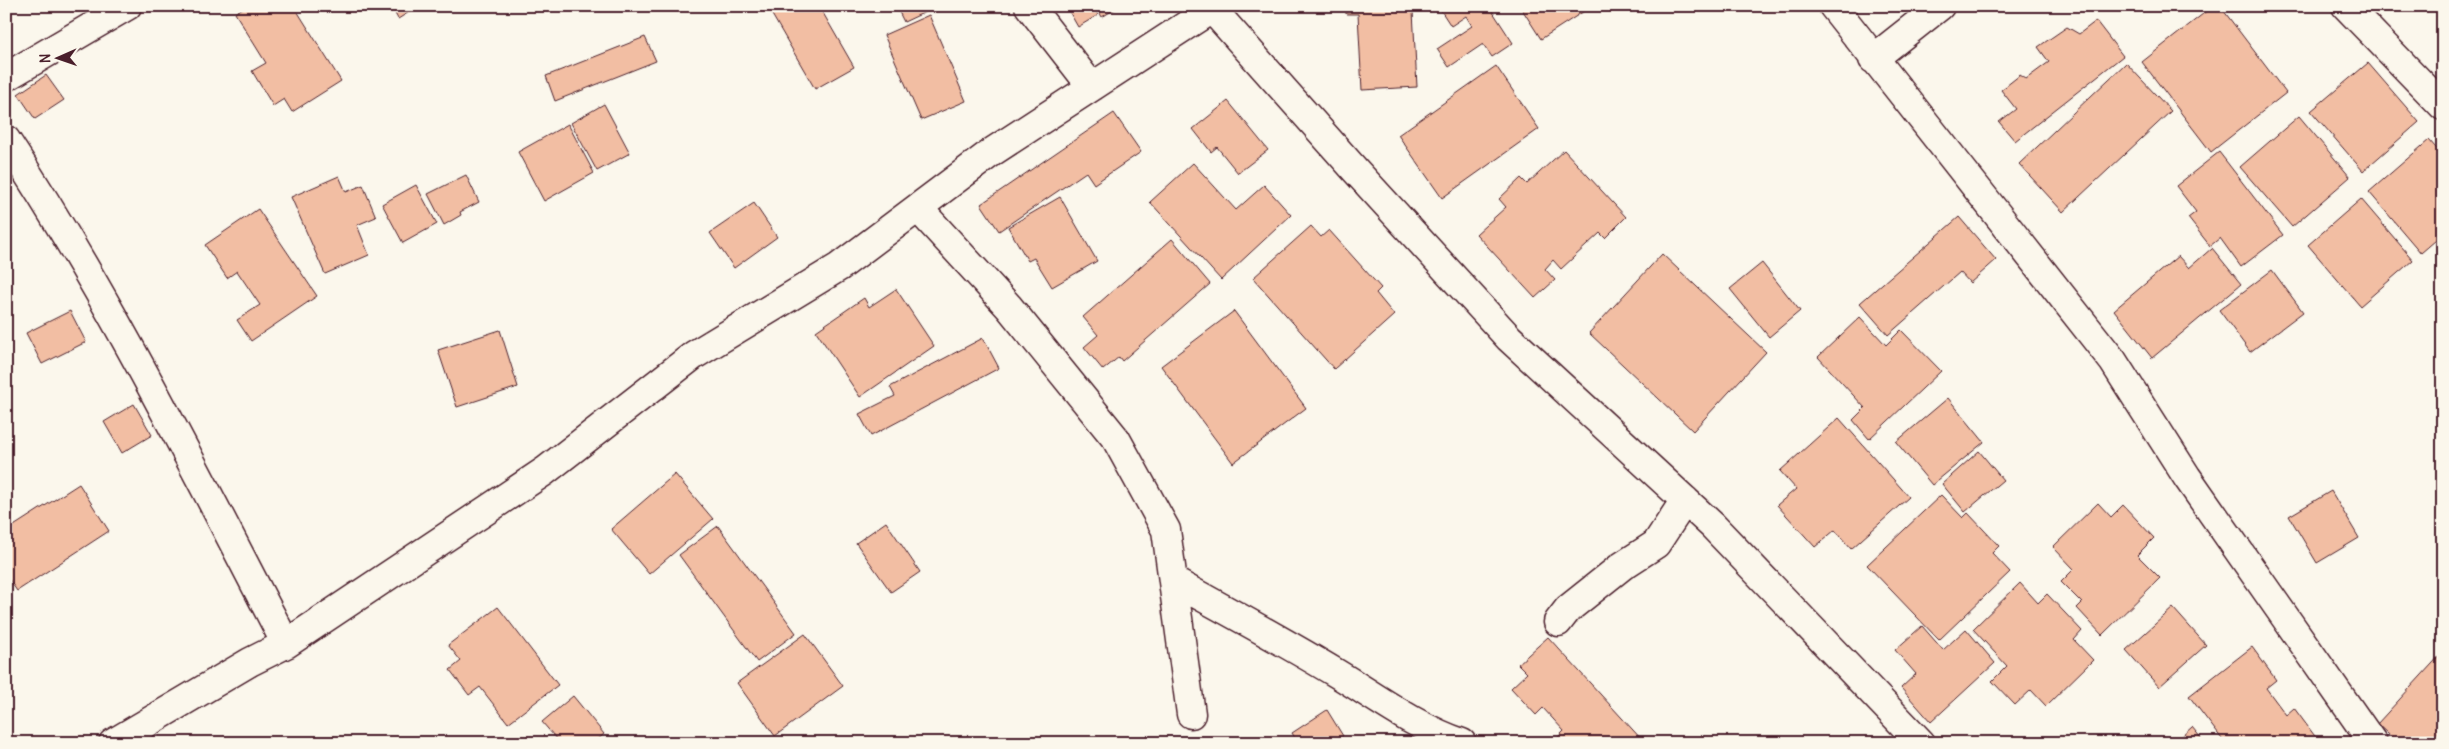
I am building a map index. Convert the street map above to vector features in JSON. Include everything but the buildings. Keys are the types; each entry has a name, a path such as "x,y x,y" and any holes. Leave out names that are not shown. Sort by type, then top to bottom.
{"street":[{"path":"6,77 127,6"},
{"path":"1029,6 1092,87"},
{"path":"1833,6 2112,361 2187,477 2373,743"},
{"path":"1873,59 1940,6"},
{"path":"2346,6 2443,106"},
{"path":"113,743 250,662 286,644 545,472 694,355 839,267 992,152 1214,8 1356,171 1509,338 1713,526 1921,743"},
{"path":"6,140 40,191 134,352 286,644"},
{"path":"918,208 1009,307 1116,439 1166,530 1191,714"},
{"path":"1558,622 1568,609 1622,566 1656,544 1685,500"},
{"path":"1174,581 1282,641 1411,718 1462,743"}]}
